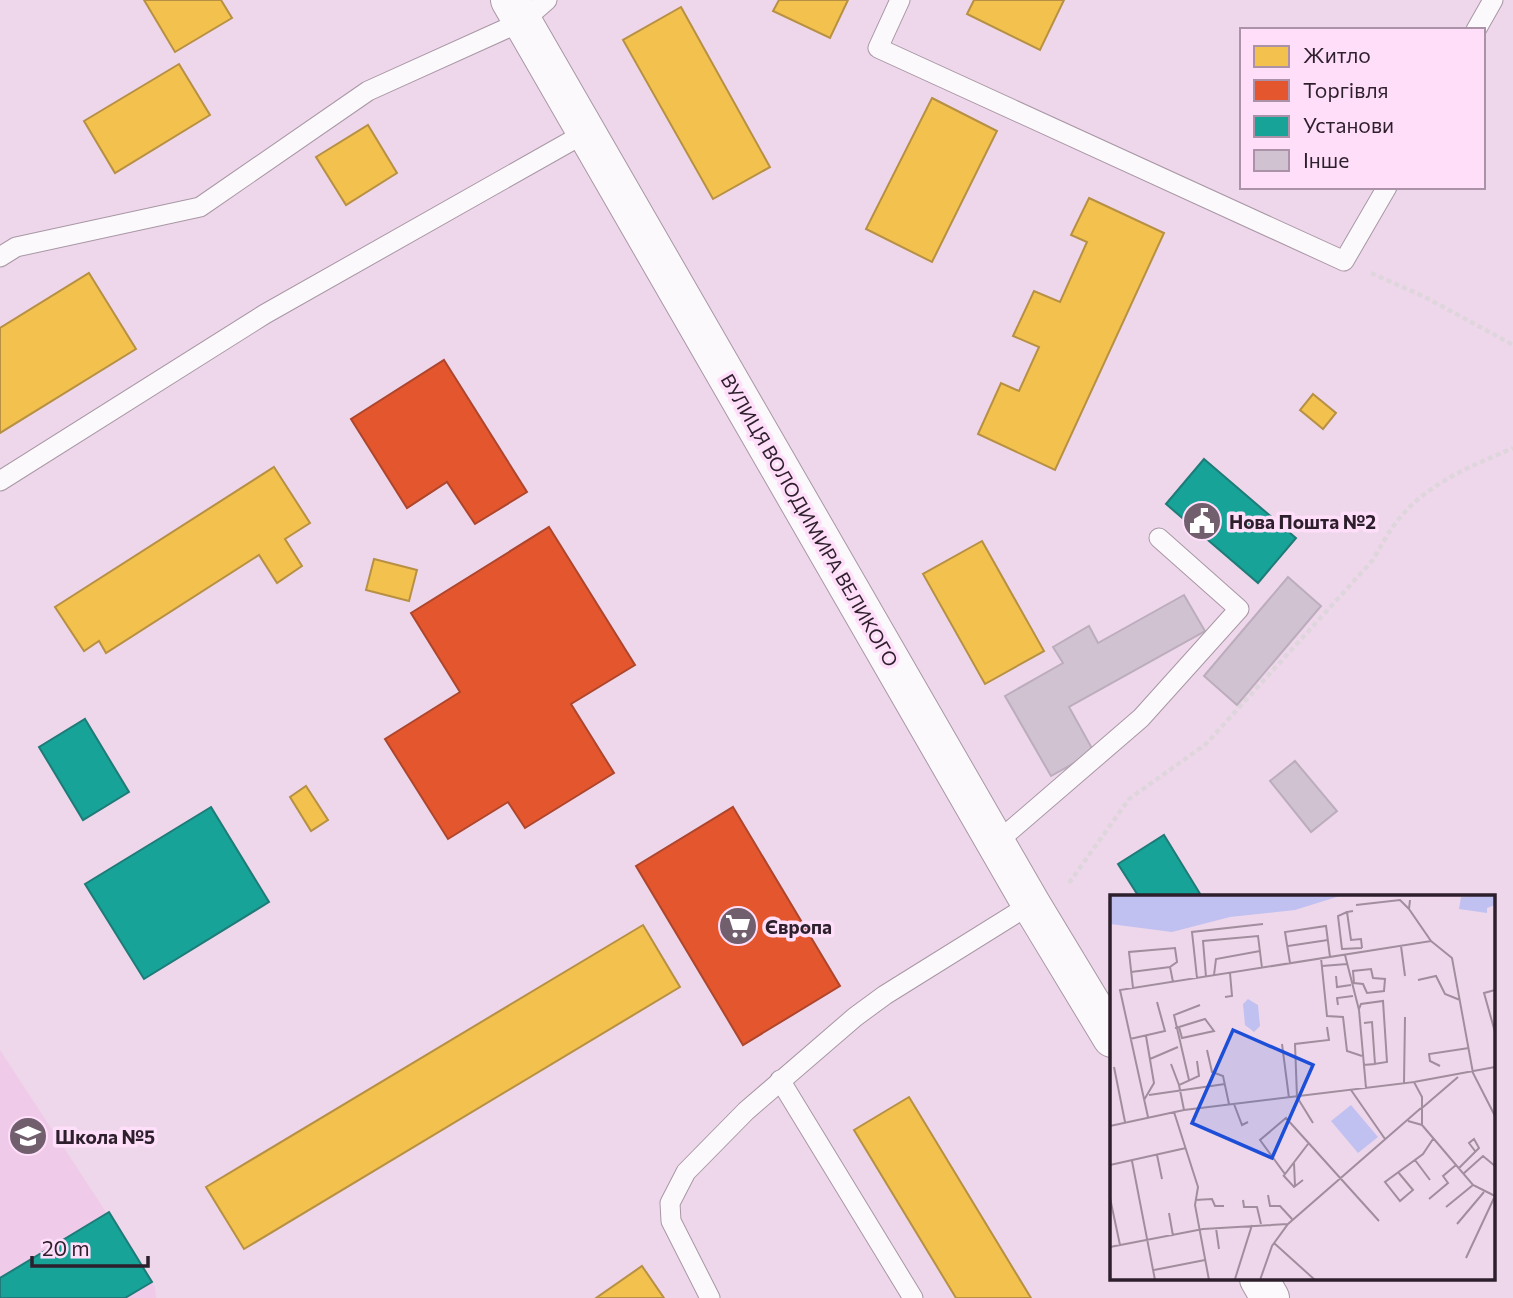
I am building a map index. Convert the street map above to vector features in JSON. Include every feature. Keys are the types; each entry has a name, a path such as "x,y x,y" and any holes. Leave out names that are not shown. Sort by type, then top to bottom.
{"main road":[{"name":"ВУЛИЦЯ ВОЛОДИМИРА ВЕЛИКОГО","path":"527,7 587,132 1031,904 1110,1035"},
{"path":"1260,1280 1270,1298"}],"lane":[{"path":"900,0 878,48 1345,261 1386,189"},
{"path":"1477,28 1493,0"},
{"path":"0,257 16,247 200,207 368,91 527,7"},
{"path":"0,481 265,314 587,132"},
{"path":"996,843 1141,718 1239,608 1159,538"},
{"path":"710,1298 671,1221 670,1203 685,1171 780,1080 885,995 1031,904"},
{"path":"780,1080 914,1298"}],"path":[{"path":"1345,261 1425,297 1513,345"},
{"path":"1069,883 1129,799 1206,744 1372,561 1392,528 1409,507 1453,473 1513,448"}],"shaded area":[{"name":"Школа №5","path":"0,1050 155,1287 156,1298 0,1298"}],"building: Житло":[{"path":"144,0 221,0 232,18 175,52"},
{"path":"779,0 848,0 830,38 773,11"},
{"path":"974,0 1064,0 1040,50 967,14"},
{"path":"681,7 770,167 713,199 623,40"},
{"path":"179,64 210,115 115,173 84,121"},
{"path":"932,98 997,131 932,262 866,229"},
{"path":"368,125 397,173 346,205 316,157"},
{"path":"1089,198 1164,233 1055,470 978,434 1001,383 1019,391 1039,347 1013,336 1034,291 1060,302 1087,242 1071,235"},
{"path":"89,273 136,349 0,433 0,328"},
{"path":"1313,394 1336,413 1323,429 1300,410"},
{"path":"274,467 310,523 285,539 302,566 277,583 259,555 106,653 99,641 84,651 55,607"},
{"path":"982,541 1044,651 985,684 923,574"},
{"path":"374,559 417,570 409,601 366,590"},
{"path":"306,786 328,820 311,831 290,797"},
{"path":"643,925 680,987 244,1249 206,1187"},
{"path":"909,1097 1031,1298 956,1298 854,1130"},
{"path":"642,1266 664,1298 596,1298"}],"building: Торгівля":[{"path":"444,360 527,492 475,524 447,482 407,508 351,419"},
{"path":"549,527 635,665 571,704 614,773 525,828 508,802 448,839 385,739 460,692 411,613"},
{"name":"Європа","path":"733,807 840,986 743,1045 636,866"}],"building: Установи":[{"path":"1204,459 1296,538 1258,583 1166,504"},
{"path":"85,719 129,792 83,820 39,747"},
{"path":"211,807 269,902 144,979 85,884"},
{"path":"1164,835 1201,895 1138,895 1118,864"},
{"path":"109,1212 152,1282 125,1298 0,1298 0,1278"}],"building: Інше":[{"path":"1288,577 1321,606 1237,705 1204,676"},
{"path":"1184,595 1205,631 1069,707 1094,752 1051,776 1005,696 1063,663 1053,647 1089,626 1098,643"},
{"path":"1295,761 1337,811 1311,832 1270,781"}],"place":[{"name":"Нова Пошта №2","path":"1202,521"},
{"name":"Європа","path":"738,926"},
{"name":"Школа №5","path":"28,1136"}]}
